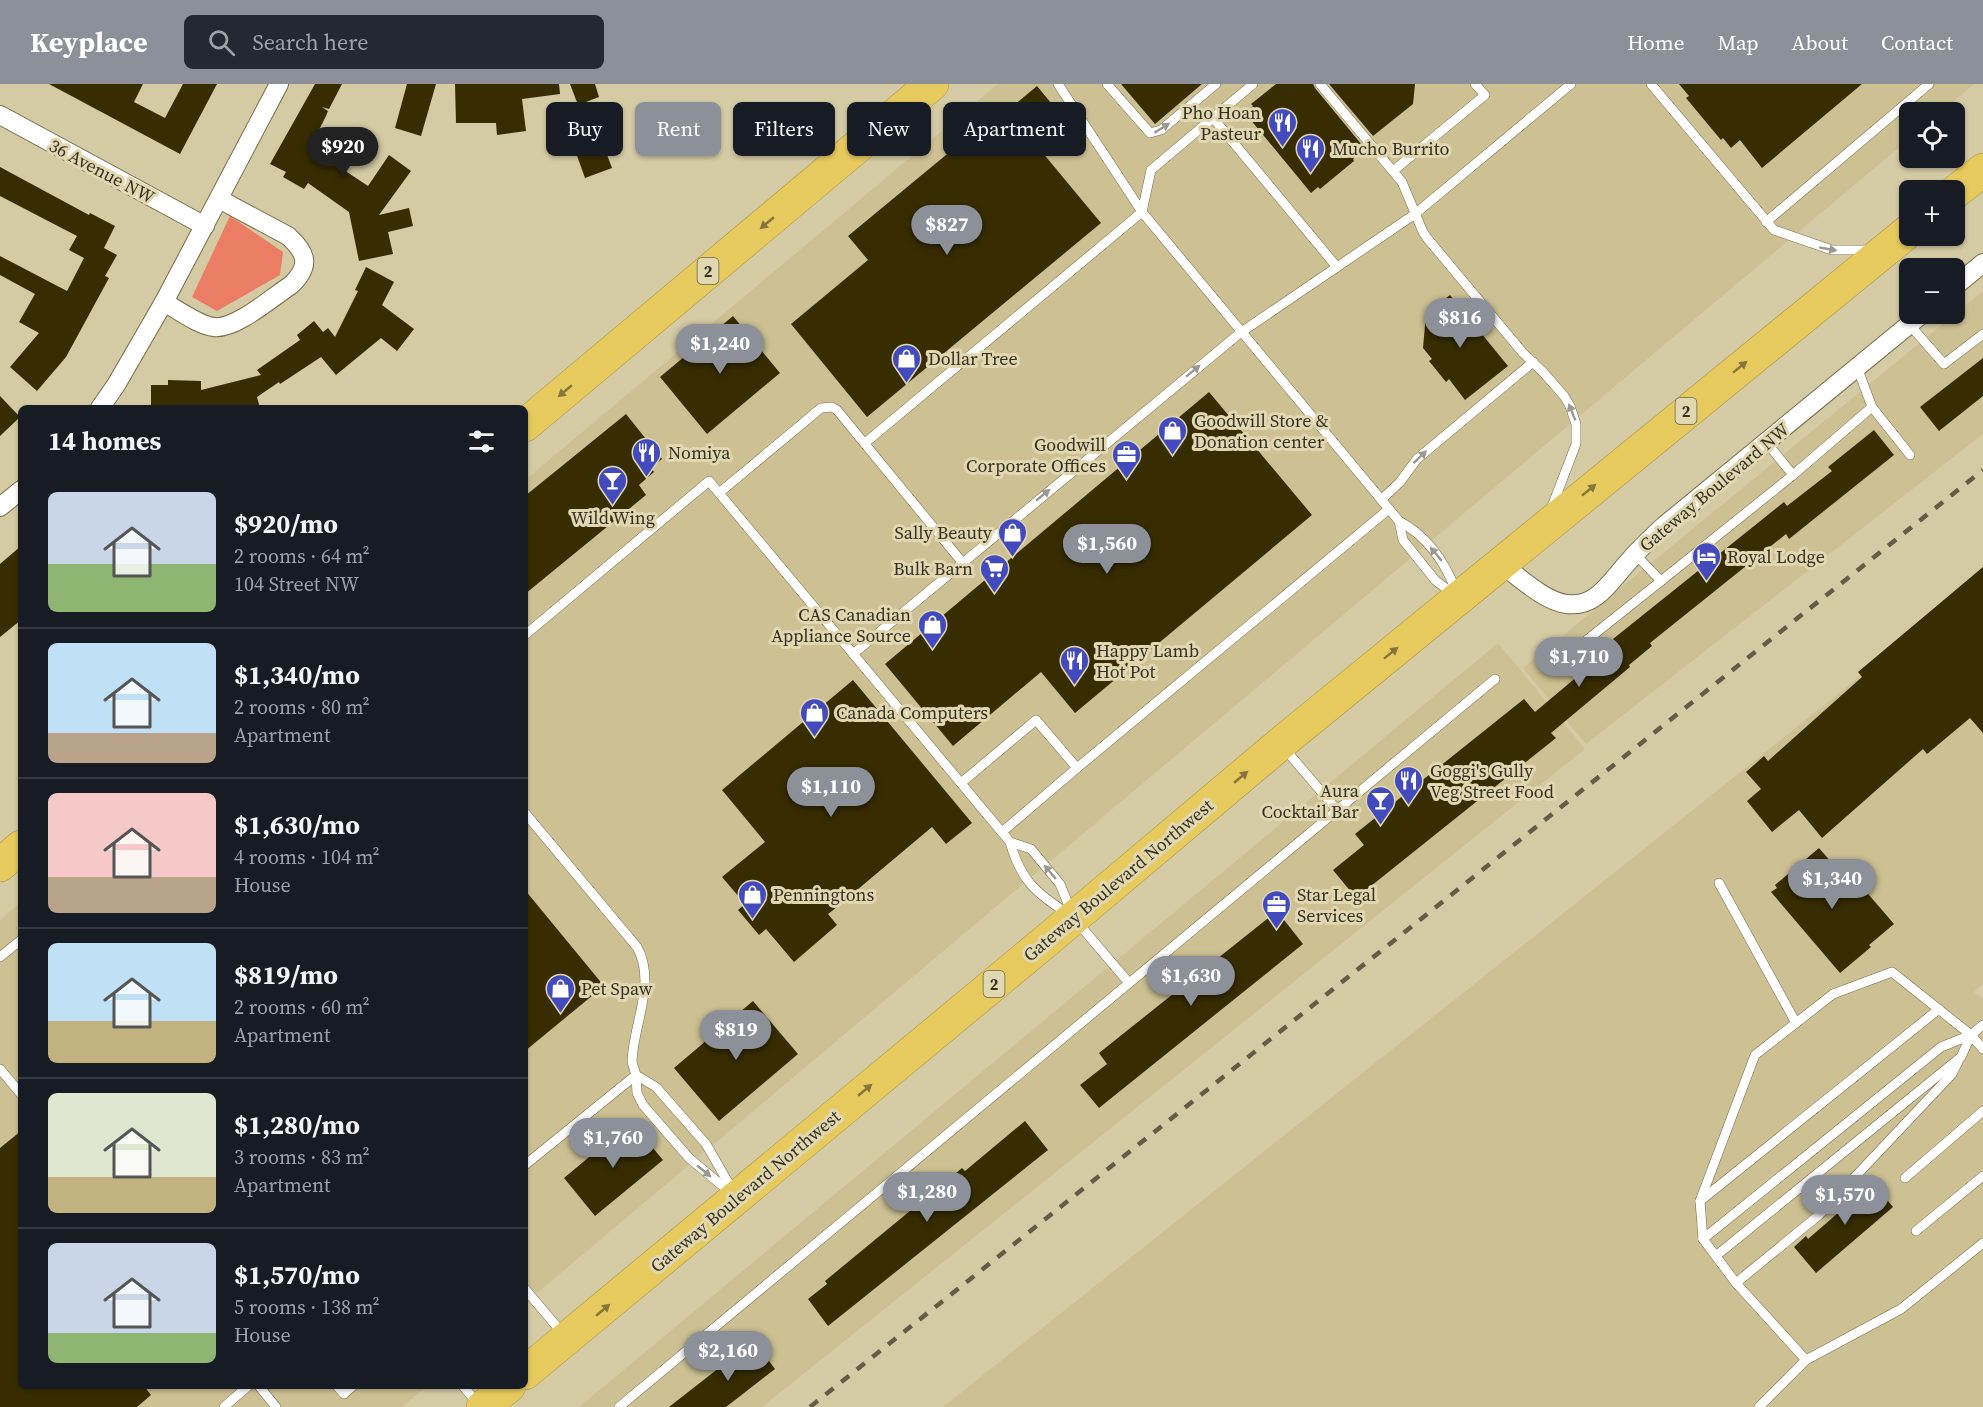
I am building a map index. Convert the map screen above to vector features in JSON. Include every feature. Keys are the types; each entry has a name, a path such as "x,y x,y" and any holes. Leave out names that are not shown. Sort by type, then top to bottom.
{"highway":[{"name":"2","path":"528,422 932,84"},
{"path":"1965,184 1983,170"},
{"name":"2","path":"1461,596 1899,238"},
{"name":"Gateway Boulevard Northwest","path":"528,1371 1461,596"},
{"path":"0,865 18,850"},
{"path":"482,1407 505,1389"}],"street":[{"path":"102,405 116,386 164,302 279,84"},
{"name":"36 Avenue NW","path":"0,116 205,226"},
{"path":"164,302 207,326 224,327 234,323 299,278 304,268 304,257 297,244 288,236 219,199"},
{"path":"1965,278 1983,263"},
{"name":"Gateway Boulevard NW","path":"1500,563 1536,590 1553,599 1567,604 1593,599 1665,525 1910,324"},
{"path":"0,507 18,492"}],"lane":[{"path":"1058,84 1142,212 1240,333 1399,521 1415,530 1447,567 1461,596"},
{"path":"1107,84 1150,133 1161,130 1216,84"},
{"path":"865,444 1142,212 1151,170 1253,84"},
{"path":"1320,84 1393,171 1406,190 1427,238 1523,353 1564,396 1574,415 1577,433 1572,457 1544,526"},
{"path":"1393,171 1485,95 1475,84"},
{"path":"853,654 1240,333 1415,214 1571,84"},
{"path":"1651,84 1774,230 1832,250 1884,250"},
{"path":"1766,222 1929,84"},
{"path":"1213,118 1337,267"},
{"path":"1919,324 1944,363 1983,334"},
{"path":"1381,500 1400,482 1417,459 1533,362"},
{"path":"1857,367 1872,407 1910,455"},
{"path":"719,493 821,408 832,407 837,410 962,562"},
{"path":"1553,667 1792,475 1872,407"},
{"path":"1766,442 1792,475"},
{"path":"528,629 709,481 1010,842 1016,864 1040,896 1074,918 1129,983"},
{"path":"1002,832 1389,509"},
{"path":"1399,521 1403,540 1435,580 1461,596"},
{"path":"1635,554 1661,580"},
{"path":"619,1407 1495,679"},
{"path":"961,783 1036,720 1077,768"},
{"path":"1280,744 1337,810"},
{"path":"528,817 642,957 646,976 632,1062 636,1075 637,1093 643,1105 689,1158 737,1198"},
{"path":"1010,842 1031,849 1060,884 1074,918"},
{"path":"1719,883 1796,1023"},
{"path":"0,957 18,942"},
{"path":"1806,1360 1736,1283 1703,1239 1700,1201 1755,1055 1833,994 1892,972 1971,1035 1983,1049"},
{"path":"1700,1201 1939,1009"},
{"path":"1703,1239 1941,1047 1971,1035 1983,1025"},
{"path":"1736,1283 1819,1215 1952,1074 1971,1035"},
{"path":"1717,1255 1961,1057"},
{"path":"0,1069 18,1090"},
{"path":"528,1164 636,1075"},
{"path":"636,1075 657,1086 705,1144 737,1198"},
{"path":"1905,1178 1983,1111"},
{"path":"1916,1231 1983,1176"},
{"path":"1759,1407 1806,1360 1901,1309 1983,1243"},
{"path":"528,1292 568,1339"},
{"path":"224,1407 245,1389"},
{"path":"261,1389 276,1407"},
{"path":"466,1389 482,1407"}],"shaded area":[{"path":"998,84 1974,84 1953,102 1899,102 1899,147 528,1300 528,477 912,156 931,156 931,140 943,130 943,156 1086,156 1086,102 976,102"},
{"path":"230,216 283,252 280,275 217,311 192,297"},
{"path":"1983,291 1983,434 1586,744 1523,668 1943,324 1965,324 1965,306"},
{"path":"1983,577 1983,984 1974,992 1983,998 1983,1407 943,1407 1767,751"},
{"path":"1498,643 1585,749 762,1407 579,1407"},
{"path":"18,905 18,1389 423,1389 402,1407 0,1407 0,920"}],"building":[{"path":"49,84 143,84 134,102 165,118 183,84 217,84 180,154"},
{"path":"315,84 342,84 329,109 322,107 328,111 312,144 325,151 323,156 368,186 389,155 411,171 379,215 409,208 413,226 388,232 393,254 359,261 349,212 308,183 304,189 283,177 286,172 270,164"},
{"path":"407,84 436,84 421,136 395,128"},
{"path":"455,84 559,84 560,94 522,99 526,131 497,135 496,123 456,123"},
{"path":"570,84 595,84 599,97 586,102 577,102"},
{"path":"1121,84 1202,84 1155,124"},
{"path":"1276,84 1313,84 1362,145 1358,148 1361,152 1353,159 1354,161 1320,189 1318,187 1311,193 1245,113 1253,106 1251,104"},
{"path":"1329,84 1415,84 1413,104 1373,136"},
{"path":"1679,84 1862,84 1762,168 1740,140 1731,148 1723,138 1721,140 1686,98 1689,96"},
{"path":"1037,86 1050,102 1018,102"},
{"path":"577,156 608,156 612,168 585,178"},
{"path":"945,156 1045,156 1101,223 867,417 791,324 868,260 848,236"},
{"path":"0,167 89,215 90,213 115,226 104,248 117,255 105,276 109,278 66,357 37,391 10,367 39,333 19,322 35,294 0,275 0,256 67,291 84,258 69,250 77,236 0,196"},
{"path":"366,267 394,282 382,305 414,329 397,351 381,338 336,375 321,357 257,397 259,405 151,405 151,385 168,385 168,380 201,381 201,390 261,375 257,370 300,340 297,335 314,321 323,332 328,328 335,337 358,291 355,290"},
{"path":"1450,295 1508,366 1465,400 1449,379 1446,382 1429,361 1432,359 1423,348 1426,314"},
{"path":"733,316 780,373 707,434 660,377"},
{"path":"1983,358 1983,396 1939,431 1920,407"},
{"path":"1209,392 1312,515 1075,713 1041,672 953,746 885,664"},
{"path":"0,396 18,415 18,419 0,436"},
{"path":"626,414 662,459 651,468 654,472 639,485 646,495 528,592 528,494"},
{"path":"1874,430 1894,455 1789,539 1786,534 1650,643 1652,646 1629,665 1630,667 1551,733 1556,738 1356,898 1333,870 1364,845 1355,834 1524,699 1535,712 1617,643 1613,639 1784,502 1787,506 1832,471 1828,467"},
{"path":"18,549 18,622 0,637 0,564"},
{"path":"1983,567 1983,733 1970,718 1927,754 1923,749 1822,838 1799,810 1772,832 1747,801 1761,789 1746,772 1764,756 1768,761 1862,677 1858,672"},
{"path":"853,680 972,823 946,844 932,827 828,914 837,925 794,962 766,929 759,935 738,910 745,904 722,877 765,842 722,790"},
{"path":"1819,848 1852,886 1857,881 1894,924 1840,973 1771,892 1777,888 1775,885"},
{"path":"528,894 604,986 528,1049"},
{"path":"1277,911 1303,944 1099,1108 1080,1085 1107,1064 1099,1053"},
{"path":"753,1001 798,1054 719,1121 674,1068"},
{"path":"1025,1121 1048,1150 828,1326 808,1299 827,1284 825,1281 962,1168 965,1171"},
{"path":"631,1122 663,1160 595,1216 564,1178"},
{"path":"18,1133 18,1389 146,1389 151,1395 137,1407 0,1407 0,1148"},
{"path":"1868,1177 1893,1207 1816,1273 1794,1247 1806,1236 1808,1239 1846,1206 1842,1201"},
{"path":"757,1345 775,1369 726,1407 669,1407 733,1357 736,1361"}],"railway":[{"path":"810,1407 1983,470"}],"place":[{"name":"Pho Hoan Pasteur","path":"1282,148"},
{"name":"Mucho Burrito","path":"1311,174"},
{"name":"Dollar Tree","path":"907,384"},
{"name":"Goodwill Store & Donation center","path":"1173,456"},
{"name":"Nomiya","path":"647,478"},
{"name":"Goodwill Corporate Offices","path":"1127,480"},
{"name":"Wild Wing","path":"613,506"},
{"name":"Sally Beauty","path":"1013,558"},
{"name":"Royal Lodge","path":"1706,582"},
{"name":"Bulk Barn","path":"994,594"},
{"name":"CAS Canadian Appliance Source","path":"932,650"},
{"name":"Happy Lamb Hot Pot","path":"1075,686"},
{"name":"Canada Computers","path":"815,738"},
{"name":"Goggi's Gully Veg Street Food","path":"1409,806"},
{"name":"Aura Cocktail Bar","path":"1380,826"},
{"name":"Penningtons","path":"752,920"},
{"name":"Star Legal Services","path":"1276,930"},
{"name":"Pet Spaw","path":"560,1014"}]}
